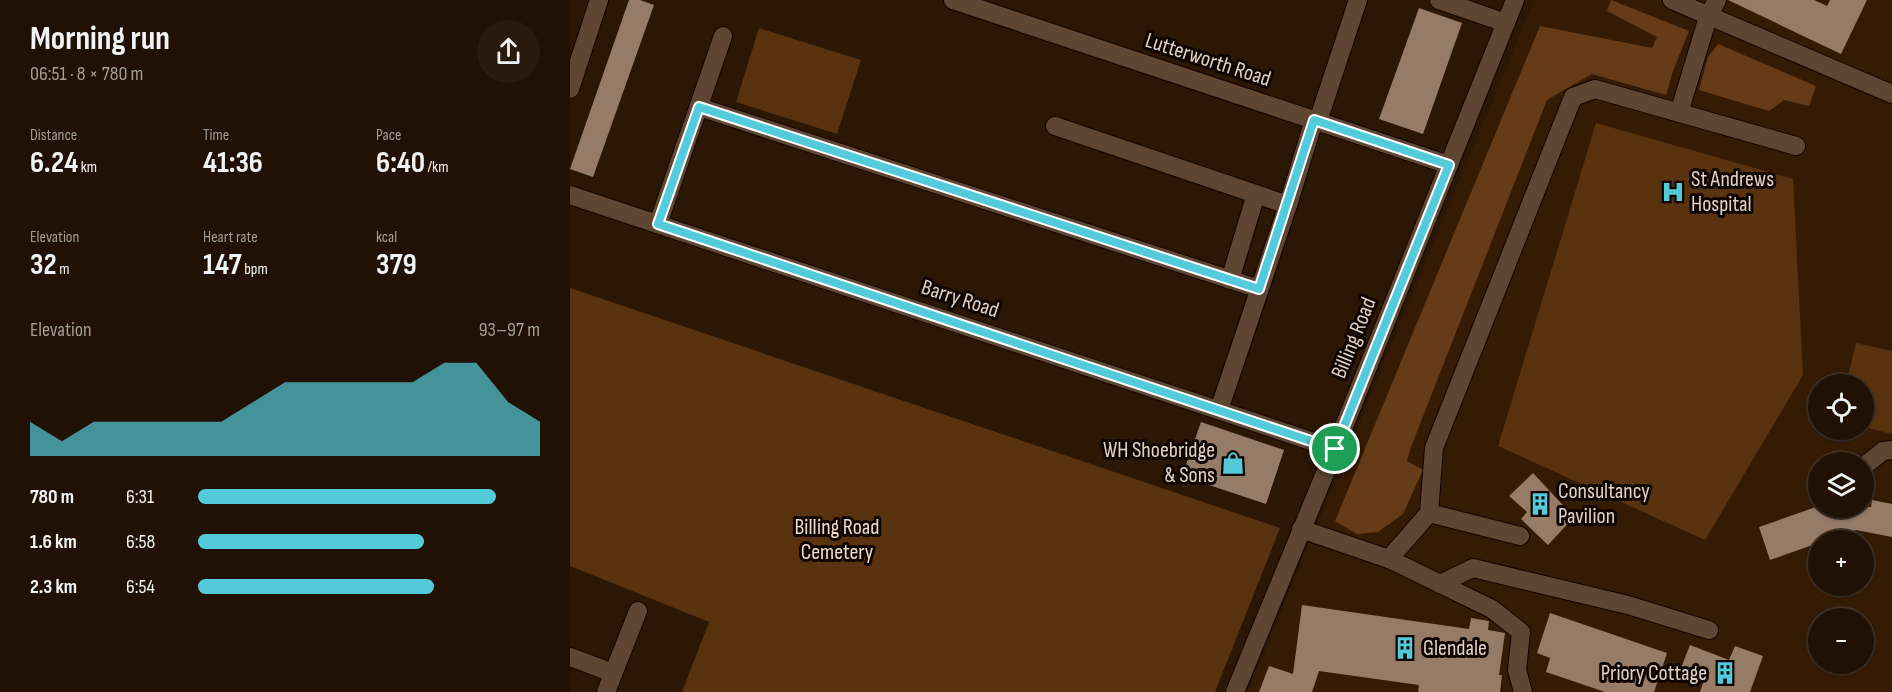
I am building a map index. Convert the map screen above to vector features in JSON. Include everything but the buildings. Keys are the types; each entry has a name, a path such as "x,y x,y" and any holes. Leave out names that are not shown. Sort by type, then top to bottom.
{"street":[{"path":"570,90 599,0"},
{"name":"Lutterworth Road","path":"953,0 1449,165"},
{"path":"1218,410 1358,0"},
{"path":"1438,0 1506,22"},
{"name":"Billing Road","path":"1235,692 1515,0"},
{"path":"1672,0 1892,94"},
{"path":"1679,113 1708,17 1717,0"},
{"path":"658,224 723,36"},
{"path":"1389,559 1429,513 1434,448 1573,98 1595,89 1796,146"},
{"path":"699,107 1259,289"},
{"path":"1056,126 1288,205"},
{"path":"1230,280 1256,194"},
{"name":"Barry Road","path":"570,195 1335,449"},
{"path":"1874,458 1883,451 1892,450"},
{"path":"1429,513 1520,536"},
{"path":"1301,529 1389,559 1492,609 1521,632 1517,670 1523,692"},
{"path":"1440,584 1473,568 1628,605 1709,630"},
{"path":"606,692 638,611"},
{"path":"570,657 613,673"}],"shaded area":[{"name":"St Andrews Hospital","path":"1534,0 1892,0 1892,692 1248,692"},
{"path":"1611,0 1689,31 1666,95 1592,74 1547,100 1411,447 1407,461 1423,470 1403,514 1378,532 1357,534 1335,521 1540,26 1652,48 1657,37 1607,11"},
{"path":"1718,44 1816,86 1809,106 1784,100 1769,111 1699,90 1708,57"}],"green space":[{"path":"759,28 861,60 837,134 736,102"},
{"path":"1596,123 1793,179 1803,375 1705,540 1498,446"},
{"name":"Billing Road Cemetery","path":"570,288 1280,528 1215,692 682,692 709,622 570,566"},
{"path":"1856,343 1892,351 1892,434 1874,430 1874,374 1848,374"}],"place":[{"name":"St Andrews Hospital","path":"1673,192"},
{"name":"WH Shoebridge & Sons","path":"1233,463"},
{"name":"Consultancy Pavilion","path":"1540,504"},
{"name":"Glendale","path":"1405,648"},
{"name":"Priory Cottage","path":"1725,673"}],"route":[{"path":"699,107 1259,289 1314,120 1449,165 1335,449 658,224 699,107"}]}
